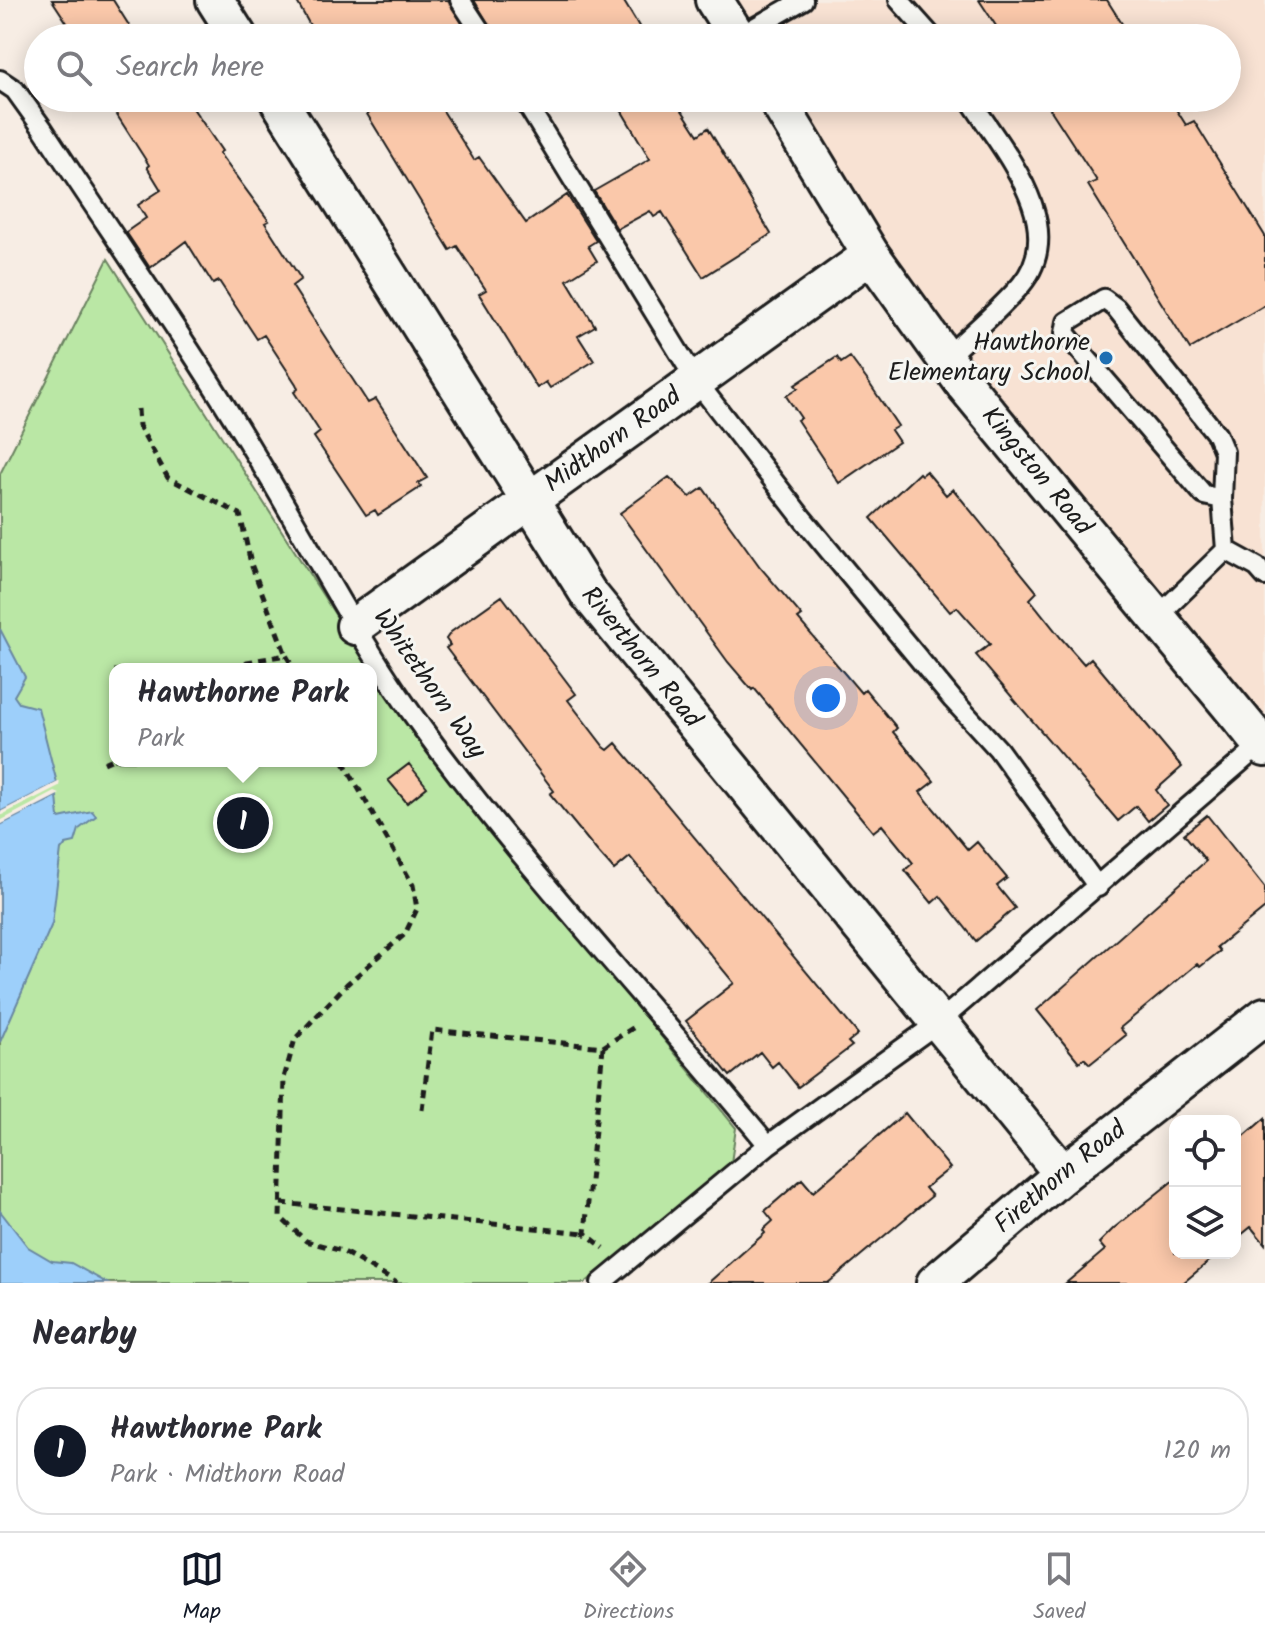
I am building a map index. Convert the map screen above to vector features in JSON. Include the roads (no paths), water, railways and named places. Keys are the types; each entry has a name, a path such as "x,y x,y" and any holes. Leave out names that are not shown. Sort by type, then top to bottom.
{"street":[{"path":"215,0 230,24"},
{"path":"714,0 729,24"},
{"name":"Riverthorn Road","path":"286,112 588,593 1063,1174"},
{"name":"Kingston Road","path":"784,112 871,255 946,358 1013,446 1264,744"},
{"name":"Midthorn Road","path":"355,626 871,255"},
{"name":"Firethorn Road","path":"935,1283 1063,1174 1265,1016"}],"lane":[{"path":"460,0 476,24"},
{"path":"762,24 803,0"},
{"path":"899,0 920,24"},
{"name":"Whitethorn Way","path":"0,80 15,90 24,103"},
{"name":"Whitethorn Way","path":"31,112 257,458 355,626 422,728 602,953 768,1145"},
{"path":"532,112 697,382 803,519 953,700 998,749 1098,887"},
{"path":"946,358 1021,284 1033,266 1038,237 1033,206 977,112"},
{"path":"1213,497 1065,333 1067,322 1104,299 1116,308 1217,435 1224,452 1213,497 1226,550 1261,571"},
{"path":"1157,617 1226,550"},
{"path":"601,1283 768,1145 939,1022 1264,744"}],"water":[{"path":"0,629 25,677 14,696 19,703 38,708 57,783 0,812"},
{"path":"57,796 59,818 92,811 96,816 79,829 75,842 66,844 61,850 52,924 0,1042 0,825"},
{"path":"0,1211 28,1247 52,1261 71,1263 107,1283 0,1283"}],"place":[{"name":"Hawthorne Elementary School","path":"1106,358"},
{"name":"Hawthorne Park","path":"243,823"}]}
